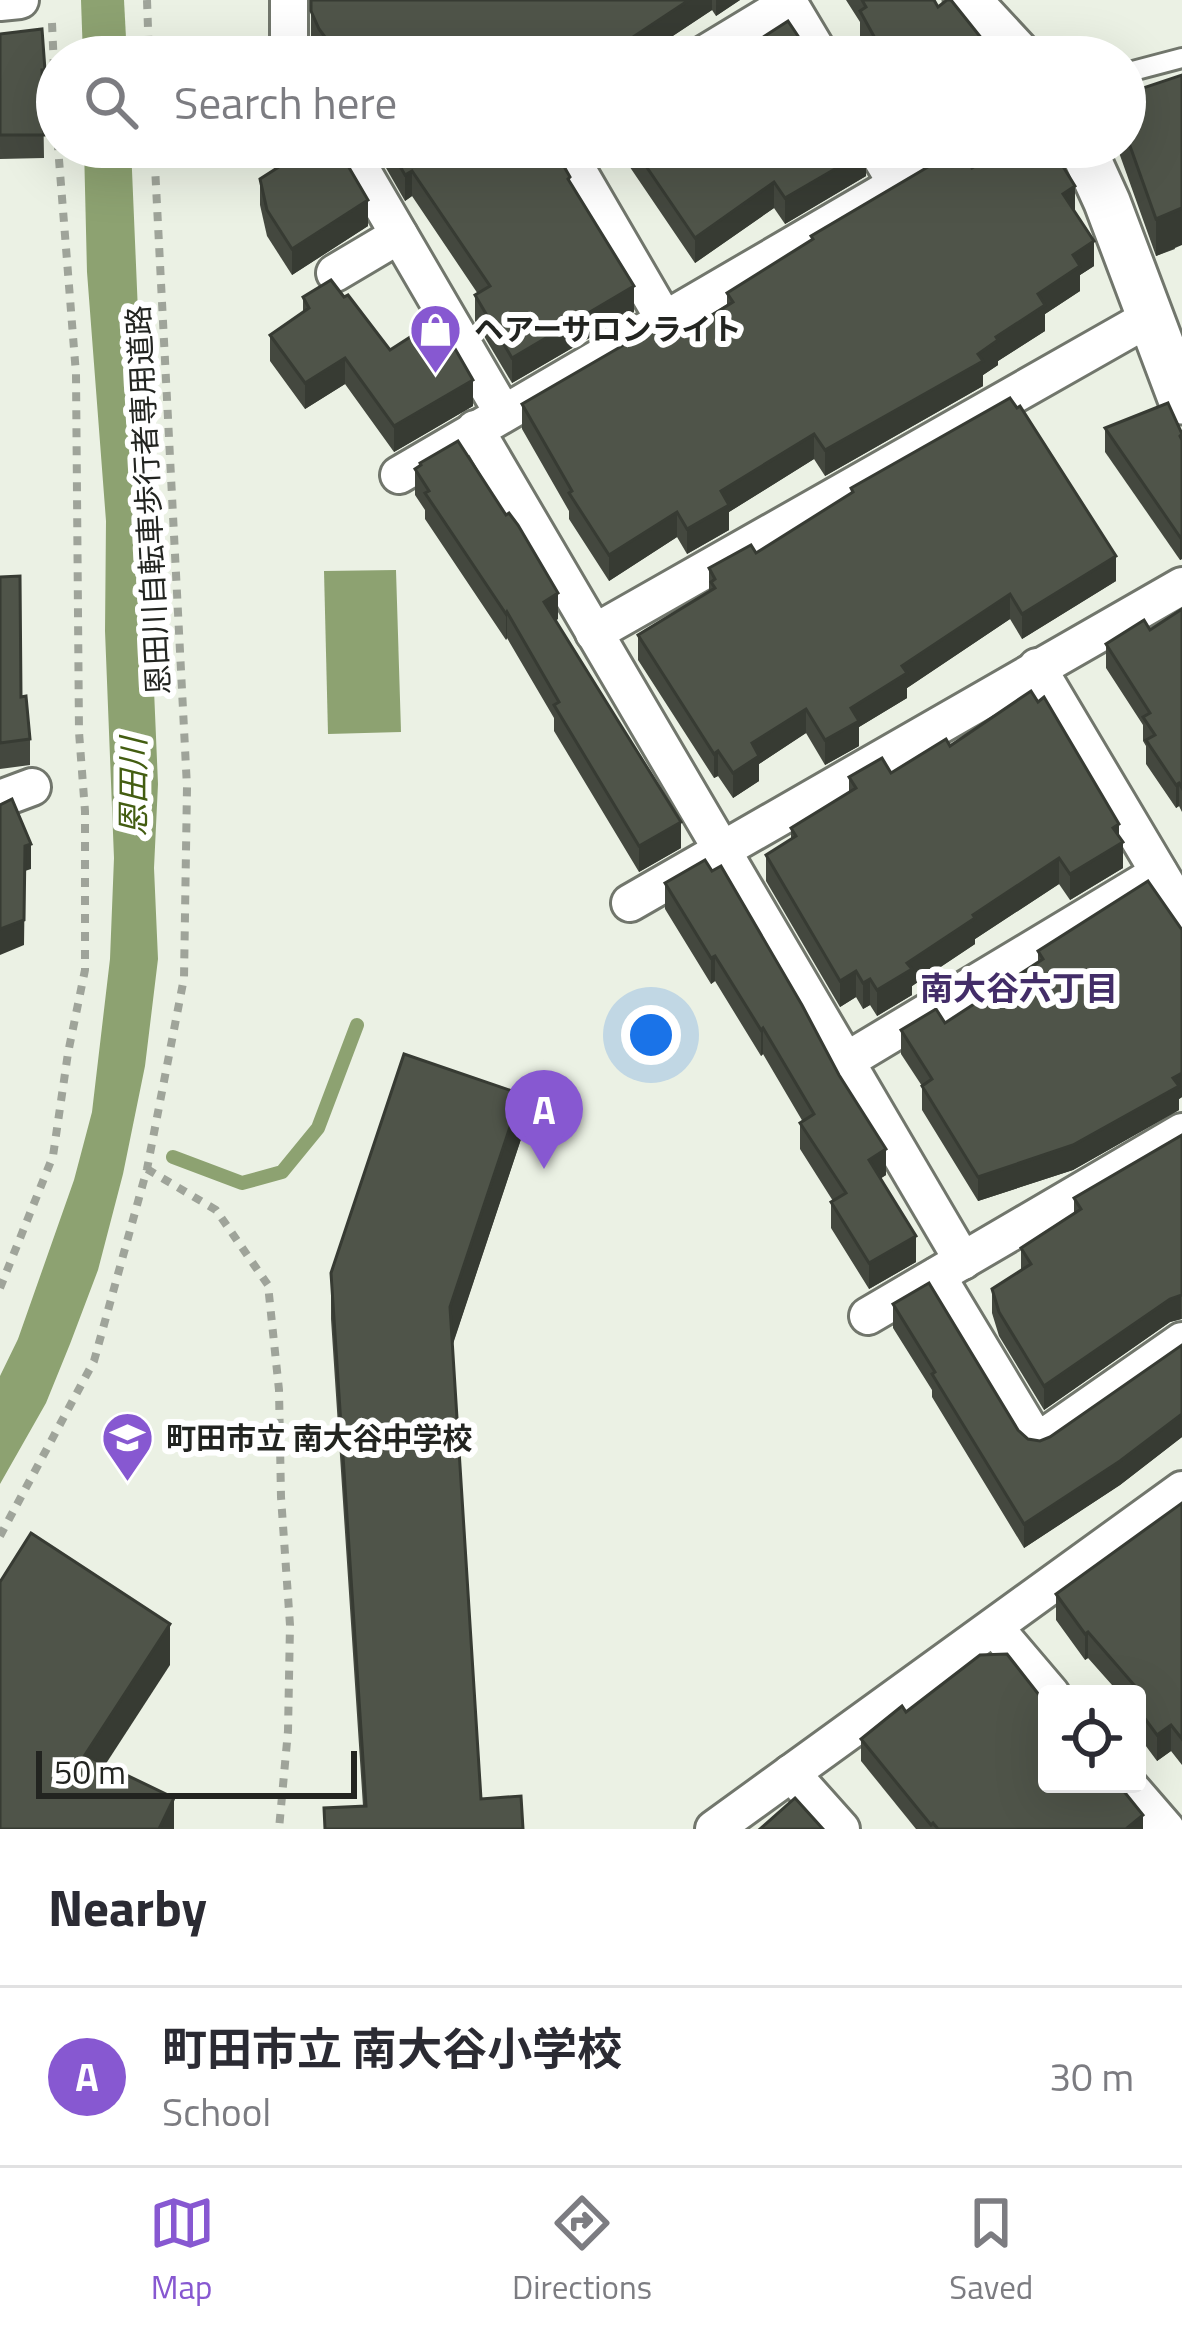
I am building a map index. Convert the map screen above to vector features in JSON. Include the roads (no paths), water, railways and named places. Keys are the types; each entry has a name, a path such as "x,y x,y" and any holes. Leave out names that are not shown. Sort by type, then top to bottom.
{"street":[{"path":"0,2 20,0"},
{"path":"289,0 289,36"},
{"path":"968,0 1001,36"},
{"path":"734,36 788,2 808,36"},
{"path":"360,168 399,236 594,632 846,1060 1037,1442 1182,1341"},
{"path":"576,168 664,319"},
{"path":"887,168 897,184"},
{"path":"399,475 925,168"},
{"path":"1092,168 1182,401"},
{"path":"334,273 399,236"},
{"path":"594,632 1149,318"},
{"path":"629,903 1182,586"},
{"path":"1037,667 1182,911"},
{"path":"846,1060 1159,873"},
{"path":"868,1316 1182,1132"},
{"path":"714,1829 1182,1490"},
{"path":"994,1627 1043,1685"},
{"path":"791,1773 841,1829"},
{"path":"1135,1793 1166,1829"}],"lane":[{"path":"1146,68 1182,58"}],"water":[{"path":"81,0 124,0 126,36 82,36"},
{"name":"恩田川","path":"85,168 132,168 158,784 154,868 158,959 145,1066 98,1270 46,1403 0,1484 0,1376 18,1339 74,1180 92,1112 110,959 114,858 105,631 106,521 87,272"},
{"path":"396,570 401,732 328,734 324,571"}],"waterway":[{"path":"173,1157 242,1183 282,1172 318,1128 357,1025"}],"place":[{"name":"ヘアーサロンライト","path":"435,375"},
{"name":"町田市立 南大谷小学校","path":"544,1169"},
{"name":"町田市立 南大谷中学校","path":"127,1484"}],"district":[{"name":"南大谷六丁目","path":"1019,988"}]}
